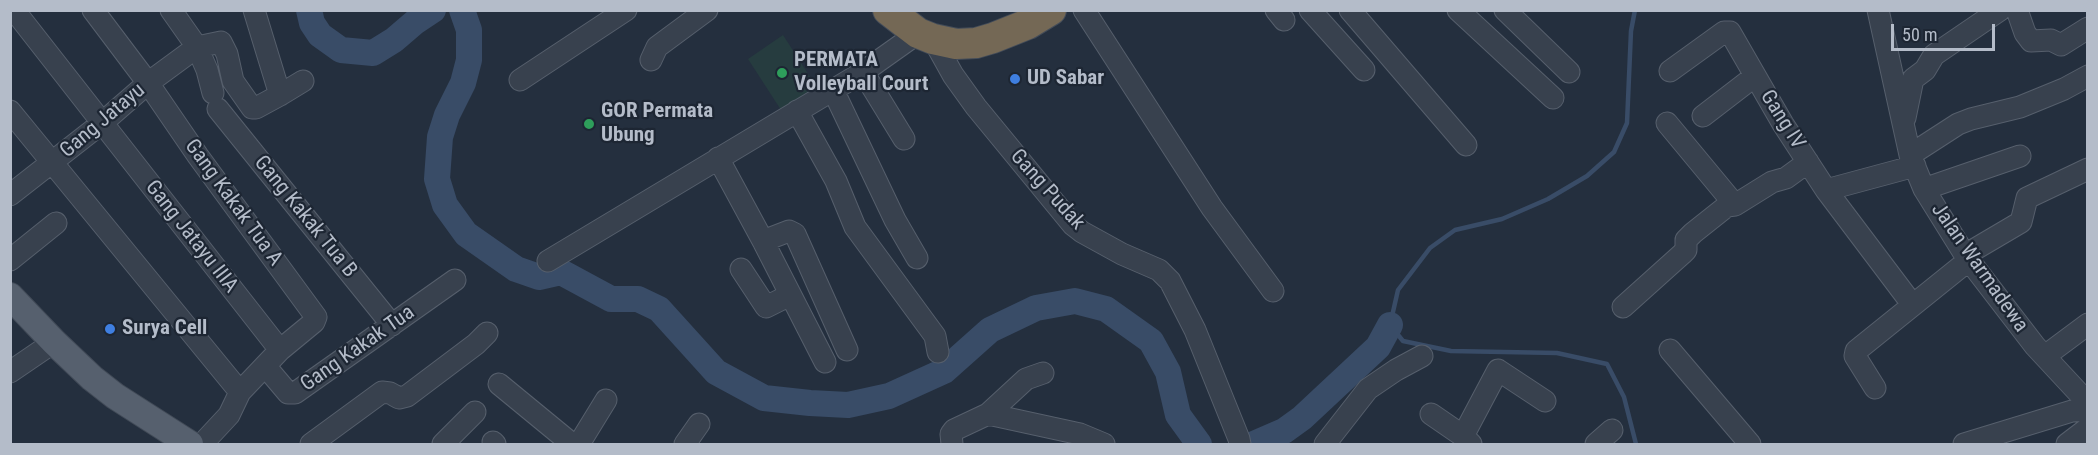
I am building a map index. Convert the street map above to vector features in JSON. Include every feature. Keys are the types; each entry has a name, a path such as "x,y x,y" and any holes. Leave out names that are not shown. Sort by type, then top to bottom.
{"highway":[{"path":"888,10 925,36 956,44 993,39 1028,24 1051,10"}],"main road":[{"path":"10,296 92,378 115,396 190,444"}],"street":[{"name":"Gang Jatayu IIIA","path":"14,10 280,350"},
{"name":"Gang Kakak Tua A","path":"93,10 315,313 314,322"},
{"name":"Gang Kakak Tua B","path":"171,10 196,47 208,75 215,101 392,325"},
{"path":"254,10 280,95"},
{"path":"520,80 626,10"},
{"path":"651,60 657,47 707,10"},
{"path":"1084,10 1212,208 1273,291"},
{"path":"1310,10 1364,70"},
{"path":"1350,10 1466,145"},
{"path":"1458,10 1553,98"},
{"path":"1505,10 1569,72"},
{"name":"Jalan Warmadewa","path":"1878,10 1903,126 1912,160 1924,189 1967,257 2035,346 2088,403"},
{"path":"1903,126 1913,79 1925,70 1934,55 2000,10"},
{"path":"2017,10 2025,33 2031,41 2051,40 2061,45 2088,28"},
{"name":"Gang IV","path":"1670,71 1724,32 1729,31 1826,190 1911,304"},
{"path":"548,261 717,158 925,36"},
{"name":"Gang Pudak","path":"925,36 976,107 1073,225 1122,254 1159,270 1170,281 1195,330 1239,442"},
{"path":"196,47 221,42 227,54 233,81 252,108 303,81"},
{"name":"Gang Jatayu","path":"10,195 196,47"},
{"path":"862,72 904,139"},
{"path":"1703,116 1755,76"},
{"path":"1826,190 1912,160 1958,124 2020,107 2064,89 2088,76"},
{"path":"833,90 895,220 917,258"},
{"path":"10,111 240,392"},
{"path":"796,111 836,182 855,227 935,336 938,352"},
{"path":"1667,123 1735,205"},
{"path":"1924,189 2020,156"},
{"path":"717,158 763,241 825,362"},
{"path":"1623,307 1686,250 1686,240 1693,233 1727,206 1735,205 1772,182 1786,178 1808,162"},
{"path":"1875,388 1855,353 1967,257 2021,222 2027,198 2088,169"},
{"path":"10,260 56,223"},
{"path":"763,241 789,231 795,234 847,350"},
{"path":"741,269 766,307 790,295"},
{"name":"Gang Kakak Tua","path":"266,367 288,393 295,393 454,280"},
{"name":"Gang Kakak Tua","path":"202,444 229,415 240,392 280,350 314,322"},
{"path":"2045,356 2088,324"},
{"path":"311,444 382,392 399,398 407,396 476,344 487,333"},
{"path":"10,372 54,342"},
{"path":"1670,350 1750,444"},
{"path":"1325,444 1368,389 1422,356"},
{"path":"1431,414 1467,440 1498,370 1545,401"},
{"path":"952,444 951,434 954,430 988,414 1026,379 1043,373"},
{"path":"499,384 572,444"},
{"path":"579,444 606,400"},
{"path":"1965,444 2072,411 2088,410"},
{"path":"443,444 475,412"},
{"path":"988,414 1080,434 1104,444"},
{"path":"686,444 699,424"},
{"path":"2067,444 2088,429"},
{"path":"1596,444 1612,430"}],"green space":[{"name":"PERMATA Volleyball Court","path":"783,35 816,86 781,110 748,59"}],"waterway":[{"path":"309,10 312,23 320,35 341,50 373,53 433,10"},
{"path":"462,10 469,30 469,60 463,83 447,115 440,137 437,179 445,205 466,234 516,269 539,277 561,272 611,299 638,299 659,309 716,372 764,398 810,403 848,405 889,396 944,371 990,330 1036,308 1075,301 1106,309 1151,341 1168,372 1178,415 1199,444"},
{"path":"1635,10 1631,31 1627,123 1614,152 1587,176 1548,199 1502,219 1455,230 1430,248 1398,290 1390,325 1403,341 1451,351 1557,353 1607,364 1624,397 1636,444"},
{"path":"1254,444 1284,431 1302,418 1378,347 1390,325"}],"place":[{"name":"PERMATA Volleyball Court","path":"782,73"},
{"name":"UD Sabar","path":"1015,79"},
{"name":"GOR Permata Ubung","path":"589,124"},
{"name":"Surya Cell","path":"110,329"}]}
